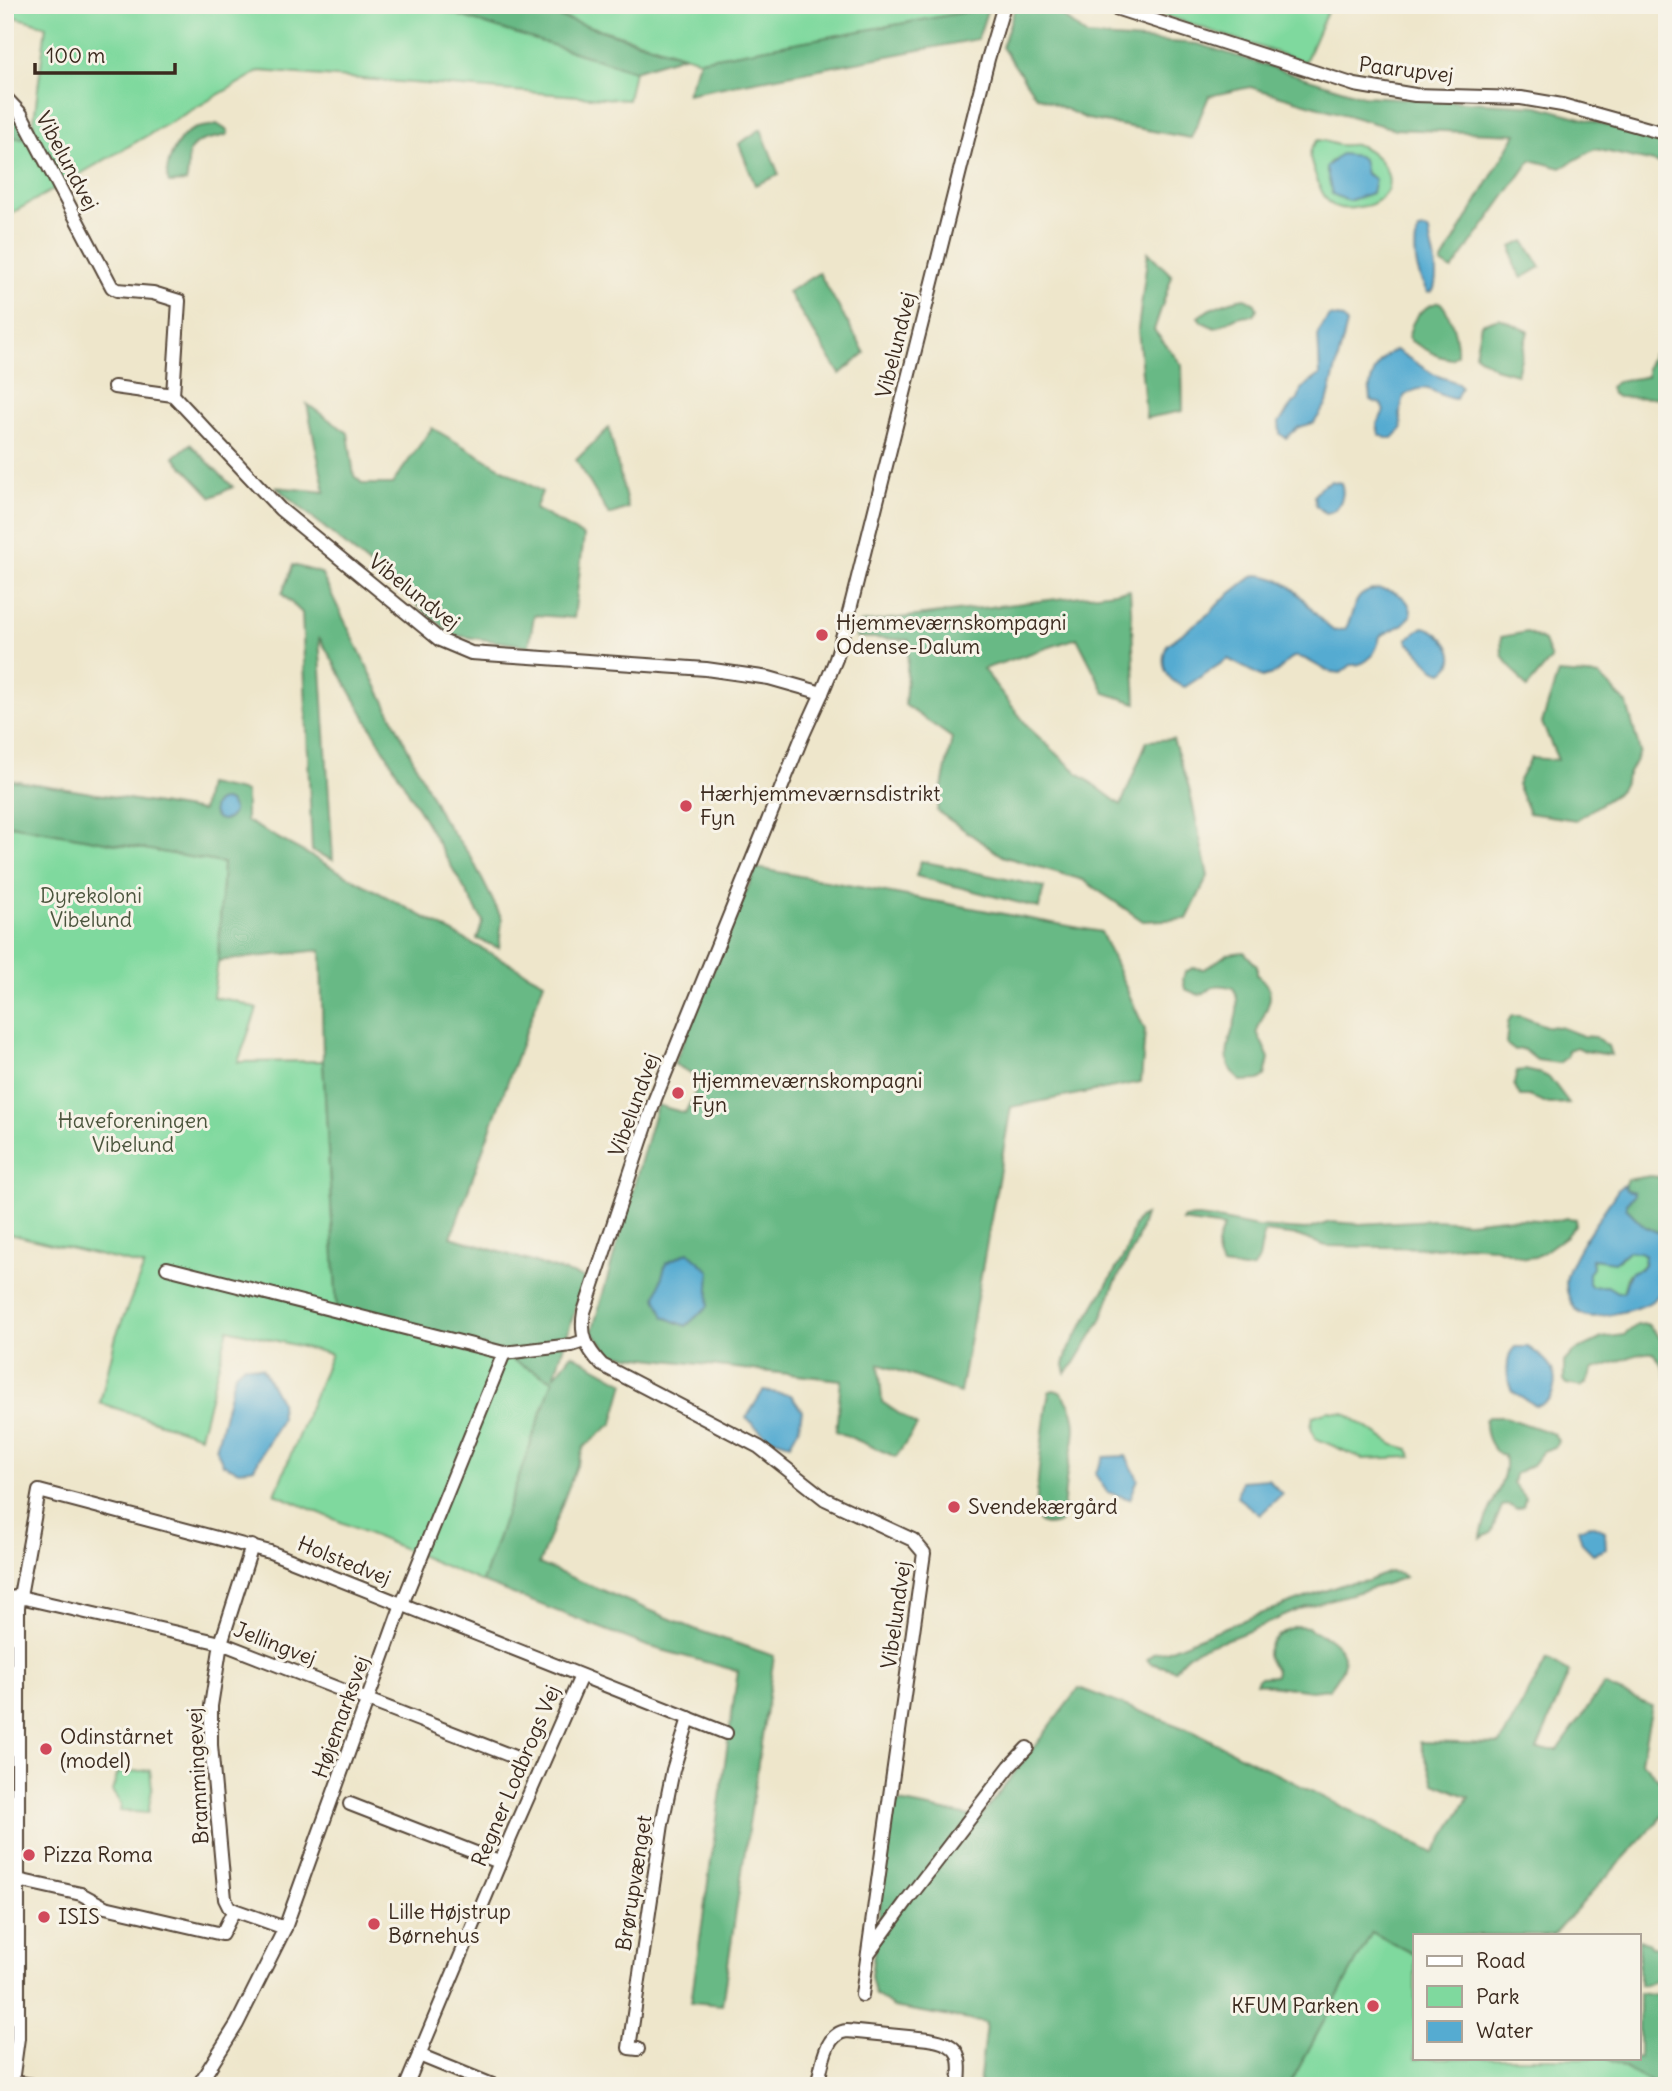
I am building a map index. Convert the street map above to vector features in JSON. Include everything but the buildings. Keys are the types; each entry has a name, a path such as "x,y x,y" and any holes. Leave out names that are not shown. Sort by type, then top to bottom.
{"street":[{"name":"Vibelundvej","path":"862,1995 924,1553 913,1540 825,1499 759,1447 602,1365 584,1342 582,1328 584,1312 655,1098 836,659 984,72 1004,5"},
{"name":"Paarupvej","path":"1106,5 1355,85 1415,95 1521,98 1562,105 1667,135"},
{"name":"Vibelundvej","path":"5,97 21,114 111,287 117,290 153,293 179,301 173,395 280,509 440,640 456,649 471,653 706,669 754,675 822,693"},
{"path":"114,387 173,395"},
{"path":"167,1268 504,1353 584,1342"},
{"name":"Højemarksvej","path":"198,2086 237,2024 285,1928 402,1604 504,1353"},
{"name":"Holstedvej","path":"20,1597 39,1491 252,1546 726,1732"},
{"name":"Brammingevej","path":"234,1910 225,1899 211,1745 211,1706 221,1643 252,1546"},
{"path":"20,1597 17,1667 18,2038 9,2082 40,2086"},
{"name":"Jellingvej","path":"5,1598 20,1597 221,1643 522,1760"},
{"name":"Regner Lodbrogs Vej","path":"406,2086 580,1676"},
{"name":"Brørupvænget","path":"638,2049 629,2048 662,1824 673,1770 690,1718"},
{"name":"Vibelundvej","path":"866,1958 916,1888 1010,1766 1027,1748"},
{"path":"350,1804 499,1862"},
{"path":"18,1880 80,1894 105,1908 222,1934 234,1910 285,1928"},
{"path":"817,2086 828,2045 834,2035 842,2031 942,2041 959,2053 959,2086"},
{"path":"419,2055 495,2086"}],"green space":[{"path":"5,5 426,5 634,71 628,100 260,71 5,217 5,137 28,138 33,128 46,26 5,14"},
{"path":"426,5 521,5 683,56 634,71"},
{"path":"521,5 986,5 984,9 700,60"},
{"path":"1016,5 1048,5 1087,36 1198,44 1363,96 1538,106 1667,142 1667,165 1595,149 1561,168 1531,160 1452,270 1441,263 1516,134 1394,129 1250,87 1209,96 1191,138 1087,119 1035,95 1002,47"},
{"path":"1158,5 1330,5 1305,62 1154,12"},
{"path":"988,8 978,39 687,94 700,60"},
{"path":"5,107 18,117 28,138 5,137"},
{"path":"217,124 228,131 228,134 196,144 189,153 186,182 169,183 167,176 170,160 182,138 194,129"},
{"path":"761,129 779,175 755,185 739,144"},
{"path":"1321,140 1339,145 1358,145 1377,157 1389,181 1383,196 1370,205 1349,209 1334,206 1321,190 1312,164 1310,152 1314,144","holes":["1338,158 1371,176 1372,193 1348,201 1329,163"]},
{"path":"1524,241 1541,267 1522,278 1514,265 1512,247"},
{"path":"1148,252 1172,276 1154,330 1182,365 1183,411 1146,418 1138,329"},
{"path":"819,273 865,353 840,374 788,292"},
{"path":"1245,298 1255,304 1257,309 1254,315 1238,317 1215,328 1198,317 1220,305"},
{"path":"1440,302 1455,334 1457,355 1451,359 1438,356 1411,341 1409,337 1412,324 1419,314"},
{"path":"1499,318 1528,331 1517,374 1495,368 1475,354 1481,324"},
{"path":"1653,354 1660,354 1663,375 1667,374 1667,398 1618,397 1612,394 1610,387 1614,384 1647,376 1647,368"},
{"path":"307,404 348,433 354,476 363,484 392,484 432,428 542,492 535,509 584,536 574,618 534,615 529,646 453,635 276,487 325,492"},
{"path":"609,428 628,508 609,515 576,460"},
{"path":"190,444 233,487 212,497 174,457"},
{"path":"293,565 321,573 442,818 471,857 502,919 499,948 477,939 483,921 319,637 333,860 312,851 302,613 282,594"},
{"path":"1130,590 1136,703 1105,693 1077,638 983,669 1030,729 1078,773 1121,805 1147,741 1173,739 1189,788 1208,876 1187,919 1143,921 1083,880 1002,856 937,811 952,738 905,705 909,640 856,637 859,623"},
{"path":"1527,632 1544,641 1551,659 1527,688 1502,655 1501,637"},
{"path":"1558,673 1600,676 1627,704 1640,752 1619,792 1576,820 1529,813 1517,784 1531,758 1558,760 1542,723"},
{"path":"5,779 202,811 207,784 246,792 246,821 544,982 451,1237 585,1278 554,1377 572,1354 624,1383 613,1423 584,1447 539,1564 697,1630 774,1656 722,2005 691,2002 738,1671 647,1646 482,1582 553,1380 485,1347 337,1310 323,1061 321,950 218,961 223,863 5,824"},
{"name":"Haveforeningen Vibelund","path":"5,824 223,863 218,961 213,997 236,1001 257,1009 238,1062 323,1061 337,1310 485,1347 553,1380 482,1582 275,1494 331,1354 228,1329 200,1436 100,1403 116,1336 144,1266 5,1233"},
{"path":"921,861 1044,887 1039,908 916,876"},
{"path":"756,868 1101,932 1145,1030 1141,1082 1011,1107 960,1393 879,1364 882,1402 917,1426 896,1457 836,1431 841,1380 612,1354 592,1332 657,1105 685,1113 702,1079 674,1064"},
{"path":"1244,952 1257,966 1257,975 1269,989 1269,1003 1257,1032 1269,1058 1265,1076 1259,1080 1241,1081 1231,1071 1228,1060 1228,1048 1237,1012 1233,988 1217,986 1199,995 1185,989 1183,979 1185,972 1193,968 1204,969 1227,954"},
{"path":"1511,1016 1520,1016 1546,1026 1595,1037 1608,1046 1611,1055 1577,1047 1568,1050 1567,1057 1559,1063 1537,1060 1523,1049 1514,1050 1506,1044"},
{"path":"1525,1070 1550,1078 1569,1103 1549,1104 1529,1096 1520,1096 1514,1084 1517,1071"},
{"path":"1650,1176 1667,1178 1667,1236 1645,1227 1626,1208 1626,1203 1634,1195 1634,1192 1626,1190 1624,1185 1627,1180"},
{"path":"1145,1215 1136,1243 1114,1285 1101,1320 1066,1373 1064,1365 1068,1350 1125,1254 1134,1226 1139,1218"},
{"path":"1198,1217 1257,1227 1306,1230 1330,1222 1359,1224 1434,1220 1468,1222 1503,1218 1555,1221 1576,1219 1575,1225 1566,1236 1535,1257 1526,1258 1492,1247 1466,1245 1438,1248 1326,1246 1298,1236 1264,1232 1259,1259 1254,1268 1244,1269 1223,1266 1220,1261 1217,1246 1224,1227 1182,1221 1184,1218"},
{"path":"1628,1251 1640,1252 1645,1255 1645,1259 1641,1268 1628,1274 1623,1292 1617,1292 1607,1286 1592,1287 1589,1273 1593,1268 1592,1259 1618,1260"},
{"path":"1647,1324 1663,1343 1667,1380 1664,1368 1653,1353 1647,1353 1593,1369 1581,1387 1567,1384 1564,1380 1564,1362 1573,1352 1602,1338 1624,1335 1637,1325"},
{"path":"1053,1390 1066,1399 1075,1427 1060,1523 1046,1525 1039,1522 1037,1501 1047,1402 1049,1392"},
{"path":"1328,1411 1344,1413 1394,1445 1409,1449 1411,1457 1363,1459 1315,1438 1311,1427 1313,1416"},
{"path":"1488,1417 1505,1417 1554,1434 1558,1441 1555,1447 1543,1451 1532,1465 1515,1474 1513,1483 1525,1498 1523,1507 1516,1509 1509,1505 1502,1506 1491,1533 1481,1538 1486,1518 1504,1476 1505,1466 1504,1456 1495,1450 1487,1436 1485,1420"},
{"path":"1389,1572 1400,1573 1405,1577 1306,1607 1245,1633 1202,1647 1187,1656 1176,1670 1150,1663 1147,1659 1154,1653 1166,1651 1238,1622 1344,1584 1368,1581"},
{"path":"1296,1626 1308,1627 1327,1637 1340,1649 1344,1662 1329,1689 1311,1691 1256,1683 1259,1677 1275,1676 1276,1671 1267,1655 1270,1645 1277,1636"},
{"path":"1547,1659 1569,1672 1537,1750 1558,1750 1604,1685 1652,1706 1641,1761 1667,1788 1667,1811 1554,1934 1413,1934 1413,1954 1372,1932 1289,2086 979,2086 986,2023 893,2007 875,1994 871,1976 894,1801 980,1818 1079,1688 1194,1732 1434,1853 1469,1797 1434,1783 1420,1742 1500,1744"},
{"path":"150,1770 152,1788 148,1813 120,1811 121,1804 112,1791 118,1773"},
{"name":"KFUM Parken","path":"1372,1932 1413,1954 1413,2060 1610,2060 1658,2086 1289,2086"},
{"path":"1640,1939 1651,1947 1665,1948 1666,1955 1661,1974 1640,1985"},
{"path":"1640,1993 1667,1997 1667,2086 1658,2086 1610,2060 1640,2060"}],"water":[{"path":"1341,154 1363,159 1366,174 1375,179 1372,193 1348,201 1332,194 1326,167"},
{"path":"1425,229 1429,232 1436,276 1433,291 1427,293 1418,272 1415,253 1419,230"},
{"path":"1329,316 1343,318 1347,324 1327,403 1314,423 1299,427 1286,438 1280,434 1279,422 1298,400 1301,389 1320,375 1318,333"},
{"path":"1396,350 1435,375 1458,383 1461,387 1456,399 1427,389 1413,391 1404,396 1400,413 1402,429 1393,438 1386,438 1379,434 1377,424 1384,411 1381,404 1370,400 1370,385 1379,364"},
{"path":"1331,481 1341,483 1342,498 1338,507 1325,513 1316,505 1314,496 1320,487"},
{"path":"1253,576 1272,578 1293,589 1334,631 1345,629 1359,597 1370,591 1386,590 1401,596 1407,601 1411,616 1402,625 1380,636 1377,647 1367,660 1351,665 1341,673 1294,657 1276,672 1262,677 1228,659 1185,687 1168,676 1164,665 1167,645"},
{"path":"1423,627 1437,633 1452,652 1449,666 1443,672 1432,667 1408,643 1407,639"},
{"path":"223,800 230,803 233,810 230,817 223,820 216,817 213,810 216,803"},
{"path":"1624,1185 1626,1190 1634,1192 1626,1203 1626,1208 1645,1227 1667,1236 1667,1279 1660,1294 1643,1306 1607,1315 1587,1316 1575,1309 1571,1302 1567,1276 1583,1243 1619,1188","holes":["1628,1251 1645,1255 1644,1264 1632,1272 1623,1292 1617,1292 1607,1286 1591,1287 1589,1273 1593,1268 1592,1259 1614,1262"]},
{"path":"688,1252 710,1271 708,1306 686,1326 664,1317 656,1297 666,1263"},
{"path":"1515,1347 1528,1347 1545,1360 1553,1372 1551,1396 1542,1404 1535,1405 1512,1391 1508,1368 1509,1356"},
{"path":"244,1365 262,1368 280,1401 281,1419 254,1468 239,1471 223,1464 216,1449 235,1373"},
{"path":"763,1391 791,1395 802,1411 799,1428 790,1444 767,1437 746,1418"},
{"path":"1126,1456 1138,1479 1130,1499 1107,1492 1095,1474 1104,1457"},
{"path":"1268,1479 1282,1494 1260,1515 1237,1497 1241,1481"},
{"path":"1591,1525 1605,1531 1606,1549 1593,1554 1582,1543 1578,1529"}],"place":[{"name":"Hjemmeværnskompagni Odense-Dalum","path":"822,635"},
{"name":"Hærhjemmeværnsdistrikt Fyn","path":"686,806"},
{"name":"Hjemmeværnskompagni Fyn","path":"678,1093"},
{"name":"Svendekærgård","path":"954,1507"},
{"name":"Odinstårnet (model)","path":"46,1749"},
{"name":"Pizza Roma","path":"29,1855"},
{"name":"ISIS","path":"44,1917"},
{"name":"Lille Højstrup Børnehus","path":"374,1924"},
{"name":"KFUM Parken","path":"1373,2006"}],"park label":[{"name":"Dyrekoloni Vibelund","path":"91,908"}]}
